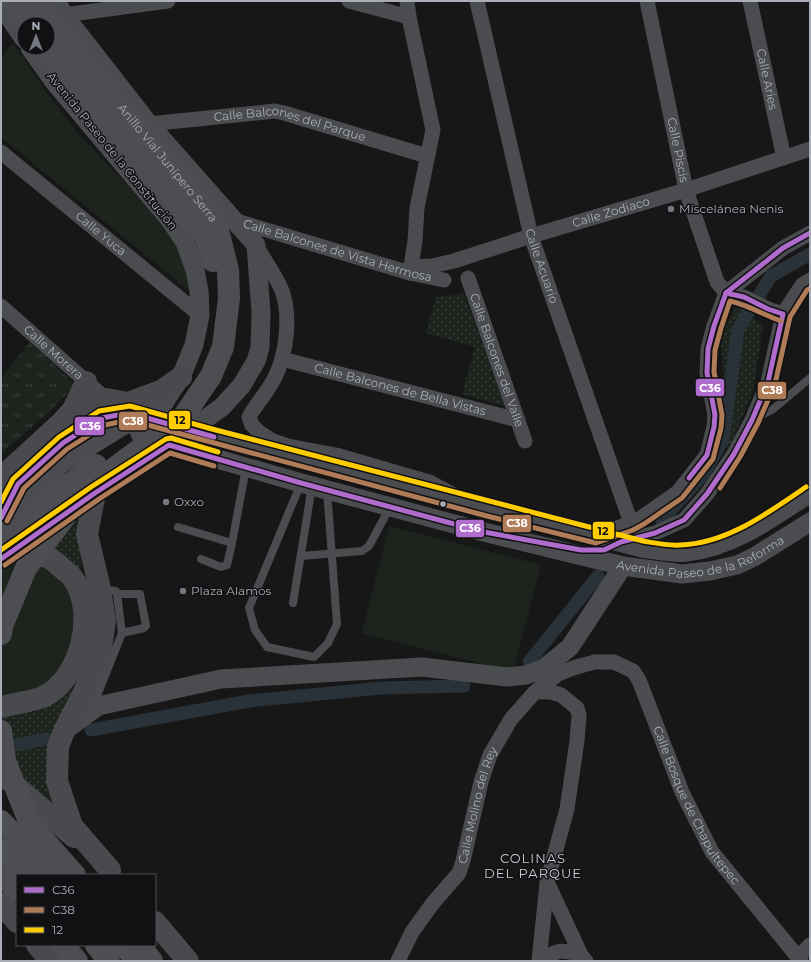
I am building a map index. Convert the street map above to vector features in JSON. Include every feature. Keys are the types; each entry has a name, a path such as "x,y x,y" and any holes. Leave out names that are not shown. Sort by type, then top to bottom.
{"highway":[{"name":"Anillo Vial Junípero Serra","path":"12,1 38,15 216,222 228,270 229,298 223,347 209,369"},
{"name":"Anillo Vial Junípero Serra","path":"55,56 205,236 217,274 217,312 209,369"},
{"path":"5,555 40,506 168,413 195,382 209,369"},
{"path":"1,634 2,626 26,568 86,490 183,417 209,369"},
{"path":"1,731 5,761 30,824 74,874"},
{"path":"1,872 16,890"},
{"path":"64,946 77,961"},
{"path":"140,946 152,961"}],"main road":[{"path":"73,410 92,402 104,408 128,403 163,390 181,377"},
{"path":"7,484 73,410 86,382"},
{"path":"96,493 87,534 109,592 101,648 84,692 64,731 58,747 57,781 72,826 112,873"},
{"path":"1,707 42,697 62,683 73,668 82,641 85,611 81,593 72,577 50,558 29,552 5,555"},
{"path":"1,773 60,824 112,873"},
{"path":"1,821 51,874"},
{"path":"1,850 28,874"},
{"path":"156,923 188,961"},
{"path":"38,946 51,961"},
{"path":"97,946 109,961"},
{"path":"123,946 139,961"}],"street":[{"path":"1,5 38,15 168,1"},
{"path":"349,1 409,17"},
{"path":"407,1 409,17 433,130 417,208 410,270"},
{"name":"Calle Acuario","path":"477,1 531,236 631,523"},
{"name":"Calle Piscis","path":"647,1 686,190 717,282 726,293"},
{"name":"Calle Aries","path":"750,1 784,158"},
{"path":"38,15 149,124 256,245 281,287 288,325 282,359 275,378 268,390 253,409 249,418 252,425 271,440 288,446 336,455 429,482 481,507 500,514 506,521 503,529 484,532"},
{"name":"Avenida Paseo de la Constitución","path":"1,528 14,515 42,481 60,465 161,398 181,377 194,345 200,315 199,291 195,270 185,242 170,220 55,83 36,56"},
{"name":"Calle Balcones del Parque","path":"149,124 275,111 427,156"},
{"name":"Calle Zodiaco","path":"410,270 454,261 531,236 686,190 810,149"},
{"name":"Calle Yuca","path":"1,152 200,315"},
{"name":"Calle Balcones de Vista Hermosa","path":"233,220 444,280"},
{"path":"595,536 641,518 678,492 707,455 714,427 715,415 707,373 708,349 714,326 726,293 783,248 810,233"},
{"path":"5,555 169,445 222,407 242,385 256,361 260,348 261,312 256,245"},
{"name":"Calle Balcones del Valle","path":"468,278 525,441"},
{"path":"502,536 581,550 604,550 621,542 655,533 684,520 707,494 734,454 752,420 768,382 783,314 802,286 810,280"},
{"path":"726,293 744,297 768,309 783,314"},
{"name":"Calle Morera","path":"1,306 86,382 104,408"},
{"name":"Calle Balcones de Bella Vistas","path":"282,359 518,420"},
{"path":"181,377 176,395 176,408 185,416 199,418 222,407"},
{"path":"169,445 156,431 157,417 181,377"},
{"path":"1,518 7,484 63,444 104,408 131,419 144,438 144,445 138,451 34,527 5,555"},
{"name":"Avenida Paseo de la Reforma","path":"210,436 642,548 668,552 687,552 728,542 760,526 810,493"},
{"name":"Avenida Paseo de la Reforma","path":"169,445 246,468 484,532 623,566 682,574 710,571 737,565 754,557 810,522"},
{"path":"64,731 98,706 220,679 422,667 507,677 526,675 542,669 570,648 623,566"},
{"name":"Calle Molino del Rey","path":"398,961 412,932 433,903 459,873 481,782 490,755 511,719 535,692 558,674 576,666 596,662"},
{"name":"Calle Bosque de Chapultepec","path":"596,662 614,662 633,671 639,680 682,792 712,852 799,959"},
{"path":"535,692 551,692 561,695 576,708 579,715 577,741 567,809 548,882 539,961"},
{"path":"548,882 583,958"},
{"path":"799,959 810,945"},
{"path":"544,961 550,954 558,951 571,952 583,958"}],"lane":[{"path":"752,420 772,410 810,378"},
{"path":"201,559 221,567 227,565 246,468"},
{"path":"313,486 332,554 338,624 328,643 314,657 267,647 255,630 249,608 313,486"},
{"path":"293,603 313,486"},
{"path":"301,556 362,550 370,546 390,507"},
{"path":"178,527 232,543"},
{"path":"91,712 122,633 109,592 140,594 146,626 144,628 122,633"}],"green space":[{"path":"13,43 16,47 16,56 22,56 47,93 76,131 167,228 180,251 191,292 1,137 1,57"},
{"path":"464,294 505,406 462,394 475,347 426,333 436,297"},
{"path":"737,304 763,326 753,392 727,453 721,336"},
{"path":"30,342 76,385 51,410 1,454 1,378"},
{"path":"85,511 80,575 26,548"},
{"path":"389,526 541,565 513,672 362,633"},
{"path":"29,552 81,593 62,683 1,707 1,559"},
{"path":"75,688 59,811 1,766 1,717 35,712"}],"waterway":[{"path":"661,519 703,475 723,440 738,329 771,276 810,254"},
{"path":"529,662 598,576"},
{"path":"91,730 249,701 381,688 464,686"},
{"path":"1,748 46,739"}],"transit line":[{"name":"C36","path":"726,293 783,248 810,233"},
{"name":"C38","path":"720,488 740,457 758,423 775,384 790,317 807,290 810,288"},
{"name":"C36","path":"689,478 707,455 714,427 715,415 707,373 708,349 714,326 726,293"},
{"name":"C36","path":"1,559 95,493 169,445 301,483 484,532 581,550 604,550 621,542 655,533 684,520 707,494 734,454 752,420 768,382 783,314 768,309 744,297 726,293"},
{"name":"C38","path":"7,521 24,488 67,449 105,425 129,420 487,516 596,543 633,530 682,498 713,459 721,428 722,415 714,372 715,350 730,301 781,321"},
{"name":"12","path":"1,502 13,479 59,437 99,411 130,406 212,429 643,541 666,545 697,543 731,533 762,516 806,487"},
{"name":"C36","path":"1,518 18,484 63,443 102,418 129,413 214,437"},
{"name":"12","path":"1,550 91,487 166,439 171,438 218,452"},
{"name":"C38","path":"5,565 99,499 170,453 214,466"}],"place":[{"name":"Miscelánea Nenis","path":"671,209"},
{"name":"Oxxo","path":"166,502"},
{"name":"Plaza Alamos","path":"183,591"}],"district":[{"name":"COLINAS DEL PARQUE","path":"533,866"}]}
